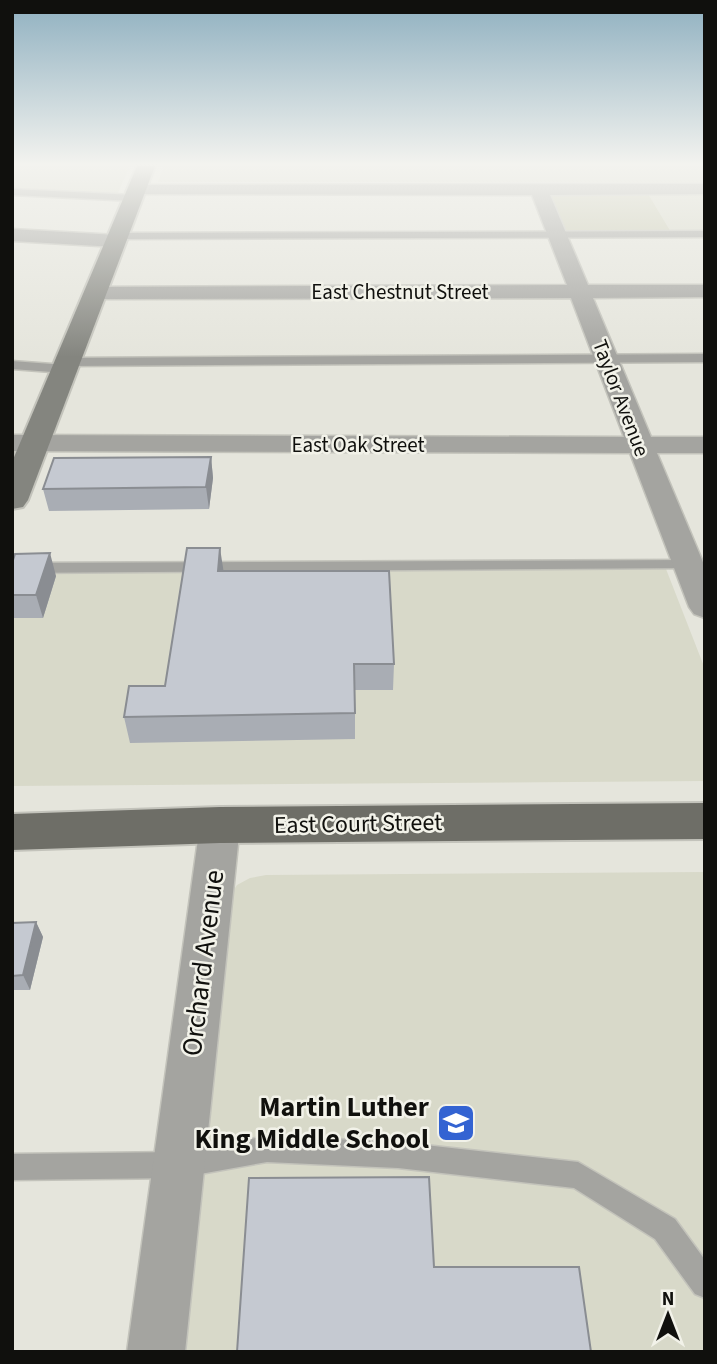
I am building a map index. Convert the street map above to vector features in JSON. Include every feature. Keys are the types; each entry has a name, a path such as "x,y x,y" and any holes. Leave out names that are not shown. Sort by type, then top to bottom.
{"main road":[{"path":"12,500 23,444 67,365 121,230"},
{"name":"East Court Street","path":"12,832 220,825 705,821"}],"street":[{"name":"Taylor Avenue","path":"556,230 639,445 698,587"},
{"path":"13,237 117,239"},
{"name":"East Chestnut Street","path":"95,293 705,291"},
{"name":"East Oak Street","path":"23,444 705,445"},
{"name":"Orchard Avenue","path":"156,1352 220,825"}],"lane":[{"path":"117,239 705,234"},
{"path":"12,365 705,358"},
{"path":"12,568 698,587"},
{"path":"12,1167 178,1165 267,1149 398,1155 578,1175 665,1228 705,1284"}],"shaded area":[{"path":"564,230 670,230 671,232 565,232"},
{"path":"670,230 705,230 705,232 671,232"},
{"path":"666,569 705,669 705,781 12,786 12,573"},
{"name":"Martin Luther King Middle School","path":"705,872 705,1352 186,1352 230,895 237,885 250,878 266,875"}],"building":[{"path":"211,457 206,487 43,489 54,458"},
{"path":"187,548 220,548 218,571 389,571 394,664 354,664 355,713 124,717 129,686 165,686"},
{"path":"50,553 36,595 12,595 12,563 15,554"},
{"path":"36,922 23,975 12,976 12,923"},
{"path":"429,1177 434,1267 579,1267 591,1352 237,1352 249,1178"}],"place":[{"name":"Martin Luther King Middle School","path":"456,1123"}]}
